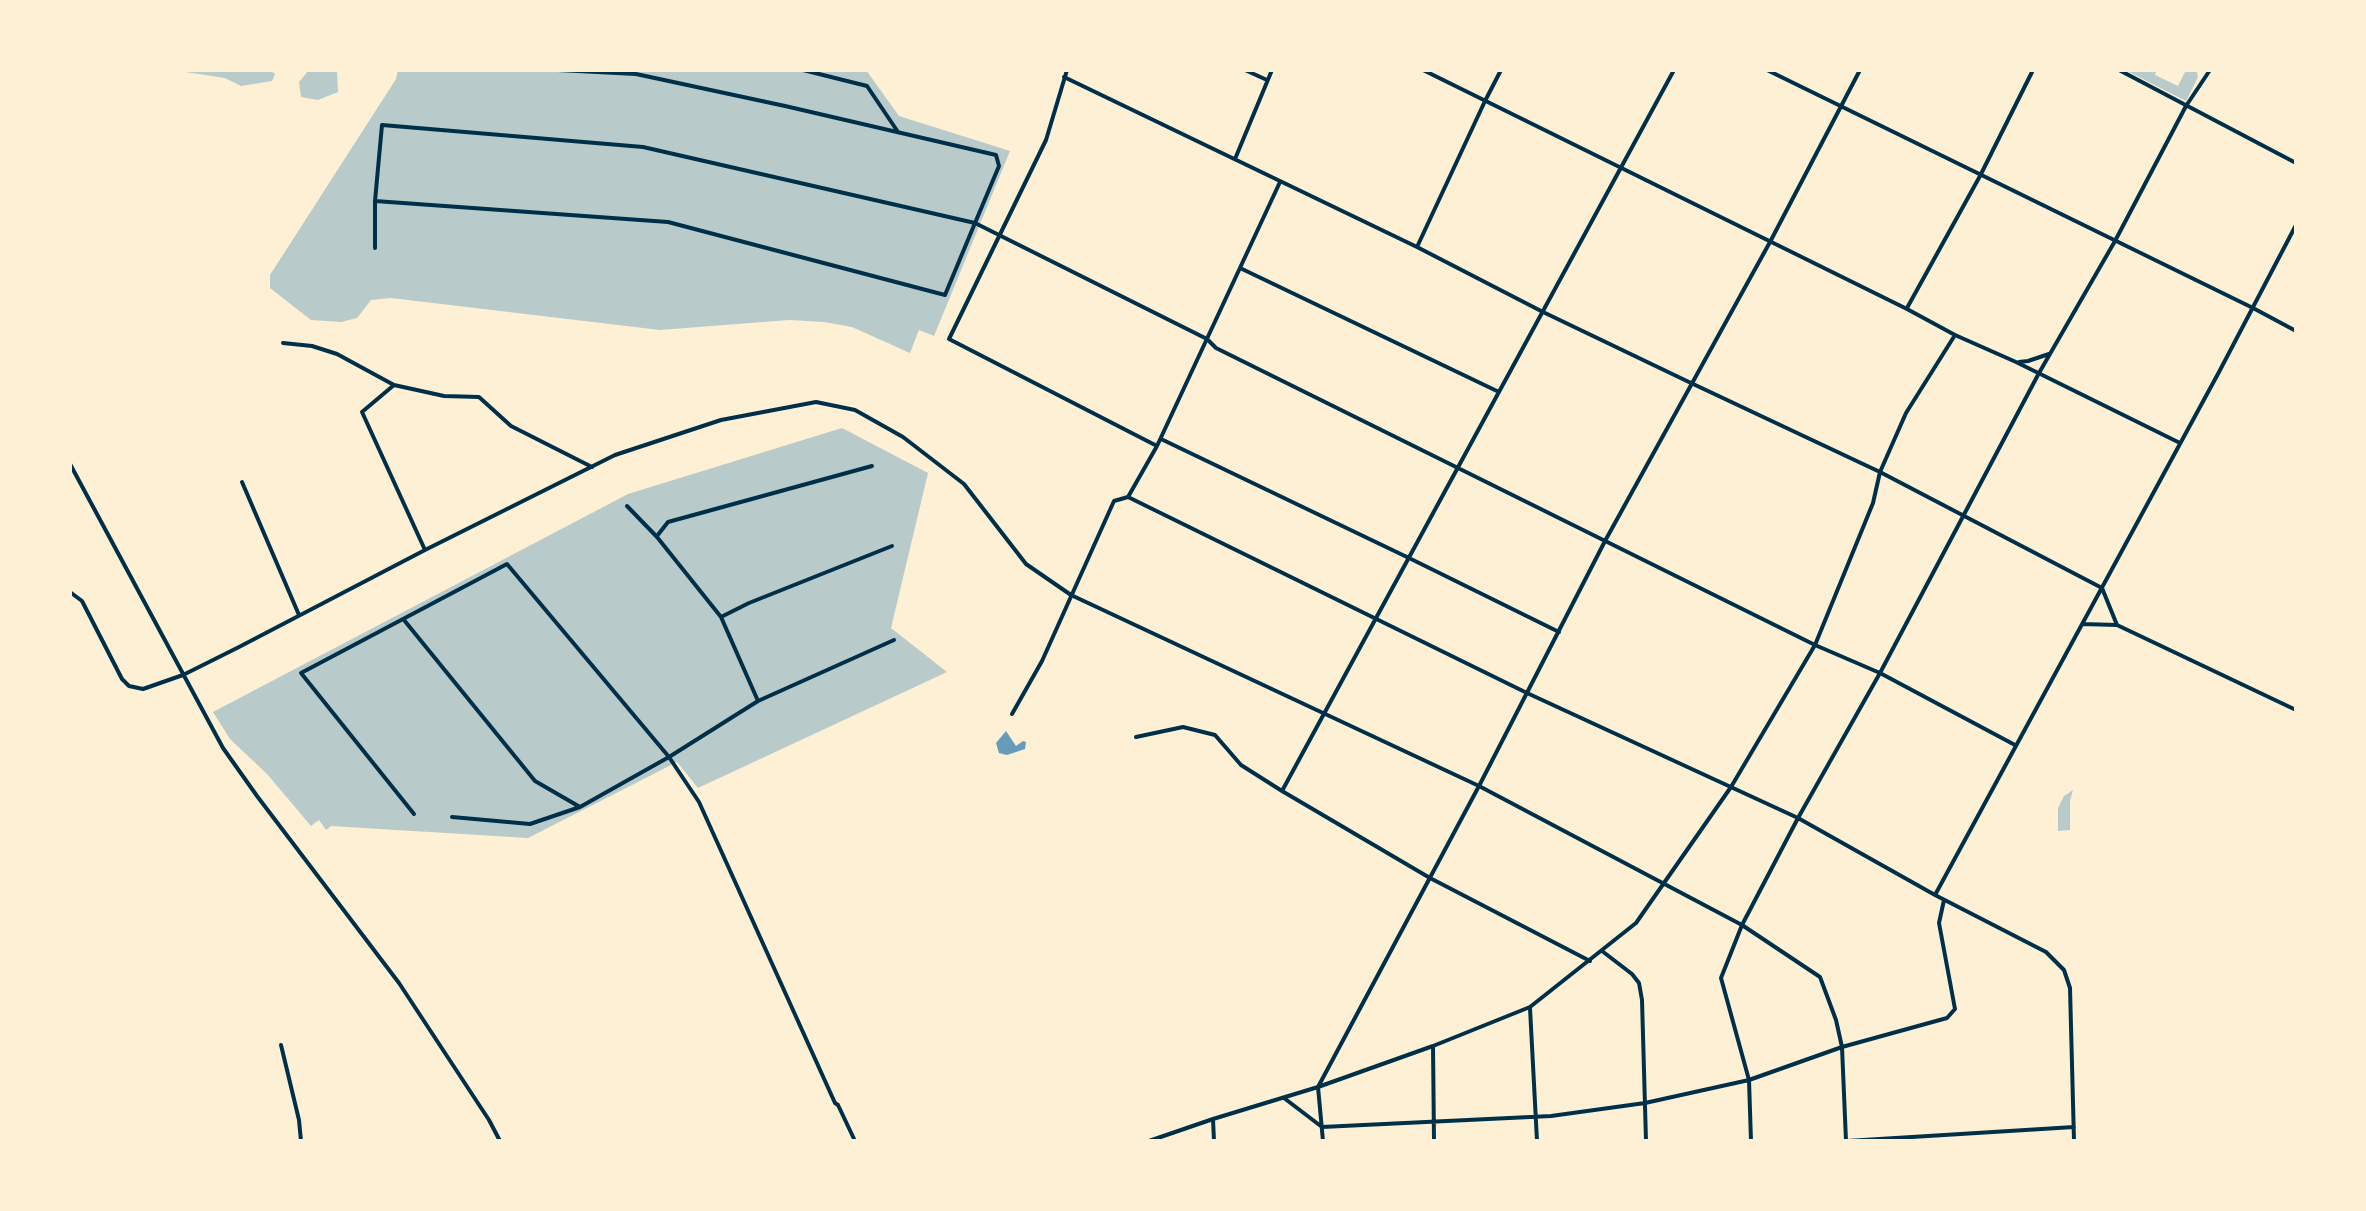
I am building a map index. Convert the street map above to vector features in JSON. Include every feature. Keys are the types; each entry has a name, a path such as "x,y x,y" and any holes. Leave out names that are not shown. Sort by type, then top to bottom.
{"street":[{"path":"375,201 668,222 945,295 999,166 996,155 636,74 558,70"},
{"path":"803,70 867,86 898,132"},
{"path":"1067,70 1046,140 949,339 1157,446"},
{"path":"1245,70 1267,80"},
{"path":"1235,159 1272,70"},
{"path":"1423,70 1955,335 2180,443"},
{"path":"1417,247 1501,70"},
{"path":"1282,791 1674,70"},
{"path":"1767,70 2296,331"},
{"path":"1323,1141 1318,1087 1479,786 1605,541 1770,242 1860,70"},
{"path":"1907,309 1980,176 2033,70"},
{"path":"2119,70 2296,163"},
{"path":"1751,1141 1749,1080 1721,978 1742,925 2039,373 2115,241 2186,106 2210,70"},
{"path":"1064,77 1417,247 1543,312 1880,472 2102,588 2117,625"},
{"path":"375,248 375,201 382,125 643,147 975,223 1207,339 1216,348 1815,645 1880,673 2015,745"},
{"path":"1128,497 1161,439 1280,182"},
{"path":"1935,895 2296,225"},
{"path":"1240,268 1499,392"},
{"path":"1149,1141 1318,1087 1530,1007 1636,923 1731,787 1815,645 1873,503 1880,472 1906,413 1955,335"},
{"path":"283,343 304,344 328,351 394,385 444,396 479,397 511,426 592,467"},
{"path":"2016,362 2051,353"},
{"path":"394,385 362,412 425,550"},
{"path":"70,592 82,601 119,674 129,686 143,689 183,675 615,455 721,420 816,402 855,410 903,437 964,484 1026,564 1071,595 1479,786 1742,925 1820,977 1842,1047 1846,1141 2074,1127"},
{"path":"1161,439 1559,632"},
{"path":"70,464 206,720 239,773 399,983 500,1141"},
{"path":"657,537 668,522 872,466"},
{"path":"242,482 299,615"},
{"path":"1012,714 1042,661 1114,501 1128,497 1527,693 1798,818 1944,900 2046,952 2064,970 2070,988 2074,1141"},
{"path":"627,506 657,537 721,617 758,701"},
{"path":"721,617 892,546"},
{"path":"414,814 301,673 507,564 669,757 699,802 855,1141"},
{"path":"404,620 535,781 580,807"},
{"path":"2082,624 2117,625 2296,710"},
{"path":"452,817 530,824 580,807 669,757 758,701 894,640"},
{"path":"1136,737 1183,727 1211,733 1241,765 1282,791 1430,878 1590,961"},
{"path":"1284,1098 1322,1127 1551,1116 1645,1103 1749,1080 1842,1047 1947,1018 1955,1009 1939,923 1944,900"},
{"path":"1602,951 1639,983 1646,1141"},
{"path":"1530,1007 1537,1141"},
{"path":"281,1045 301,1141"},
{"path":"1433,1046 1434,1141"},
{"path":"1213,1119 1214,1141"}],"shaded area":[{"path":"172,70 270,70 275,74 272,81 241,86 225,78"},
{"path":"309,70 337,70 338,92 318,100 301,97 299,82"},
{"path":"398,70 866,70 899,116 1010,151 934,336 919,330 910,353 852,327 824,322 789,320 660,330 391,298 371,300 357,318 341,322 311,320 270,288 270,275 396,79"},
{"path":"2153,70 2155,75 2178,86 2186,70 2197,72 2198,77 2186,101 2127,71"},
{"path":"842,428 928,473 891,628 947,672 698,788 677,762 528,838 331,826 326,830 319,820 311,826 267,774 230,739 213,712 628,494"},
{"path":"2073,790 2070,830 2058,831 2058,808 2064,796"}],"water":[{"path":"1006,731 1016,746 1026,742 1025,749 1007,755 999,753 996,743"}]}
